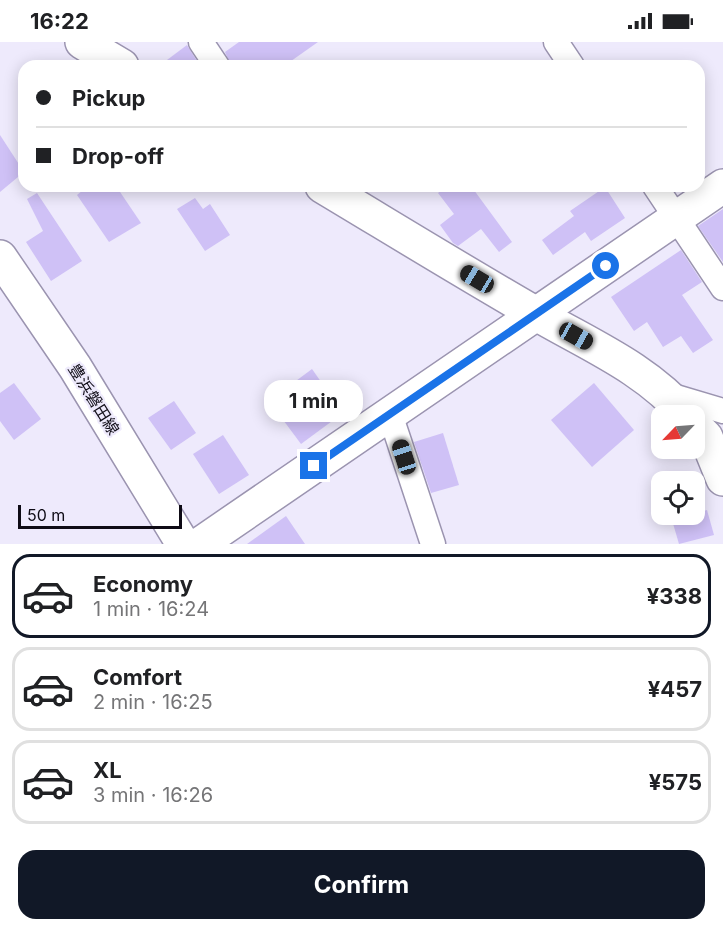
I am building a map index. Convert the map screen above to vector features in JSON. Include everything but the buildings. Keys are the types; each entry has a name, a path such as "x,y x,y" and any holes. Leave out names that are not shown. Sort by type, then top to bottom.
{"street":[{"path":"82,42 112,60"},
{"path":"201,42 213,60"},
{"path":"556,42 568,60"},
{"path":"200,544 723,186"},
{"path":"332,192 535,314 637,370 678,405"},
{"path":"659,192 723,288"},
{"name":"豊浜磐田線","path":"0,257 75,367 183,544"},
{"path":"705,409 723,411"},
{"path":"390,414 434,544"},
{"path":"705,437 723,479"}],"route":[{"path":"314,466 606,266"}]}
